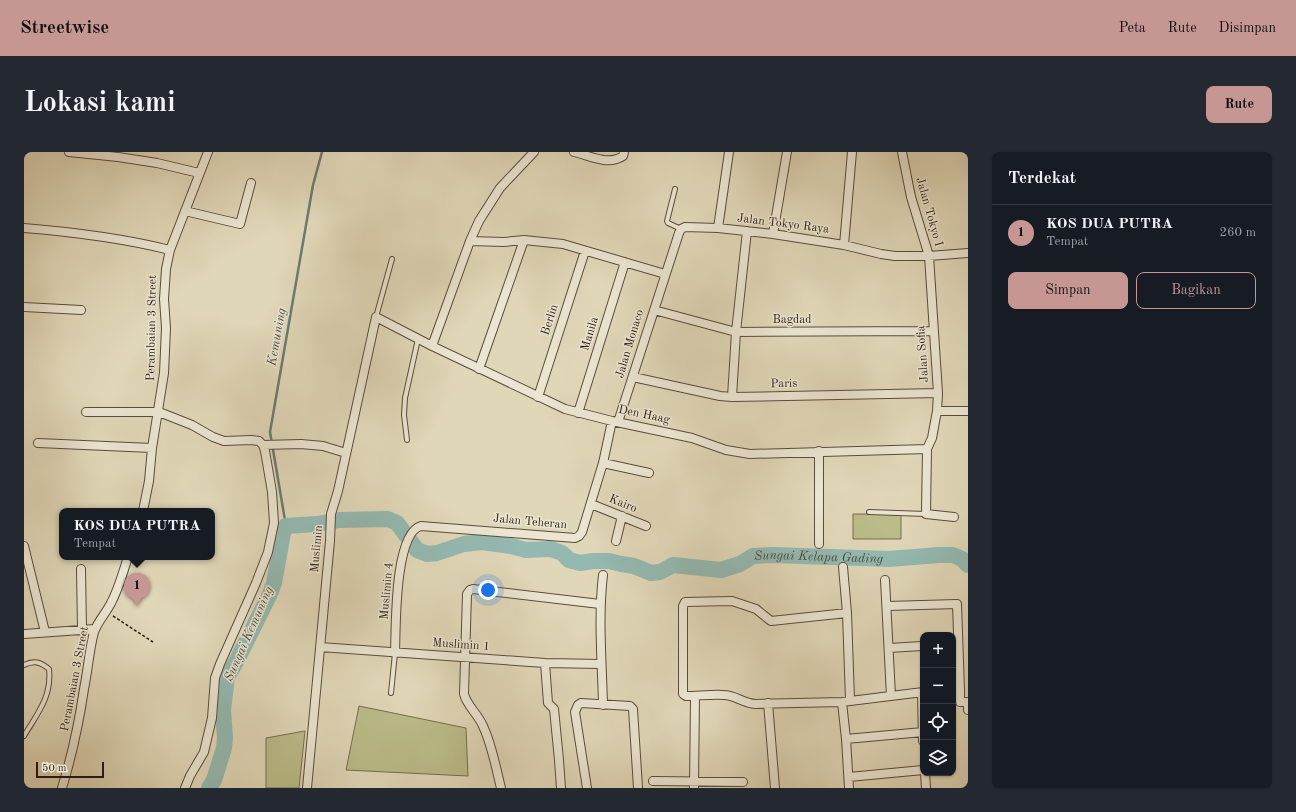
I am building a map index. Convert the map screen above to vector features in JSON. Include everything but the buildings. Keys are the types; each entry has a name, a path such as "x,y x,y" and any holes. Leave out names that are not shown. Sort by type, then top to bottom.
{"street":[{"path":"70,152 157,163 200,174"},
{"name":"Perambaian 3 Street","path":"144,508 149,481 152,448 163,387 166,328 164,283 166,269 170,250 208,152"},
{"path":"432,346 470,241 479,221 500,188 534,152"},
{"path":"574,152 606,160 613,160 623,156 624,152"},
{"path":"718,228 729,152"},
{"path":"773,234 787,152"},
{"path":"844,245 852,152"},
{"name":"Jalan Tokyo I","path":"902,152 911,197 929,256"},
{"path":"185,211 240,224 251,183"},
{"name":"Jalan Tokyo Raya","path":"681,229 689,226 773,234 844,245 895,256 929,256 968,253"},
{"path":"24,228 116,238 170,250"},
{"path":"470,241 504,242 524,240 563,244 665,274 681,229"},
{"path":"732,397 736,332 748,231"},
{"path":"479,369 524,240"},
{"name":"Berlin","path":"538,397 586,251"},
{"name":"Jalan Sofia","path":"926,514 927,449 932,438 937,411 938,393 929,256"},
{"name":"Manila","path":"578,413 625,262"},
{"name":"Jalan Monaco","path":"615,421 634,377 665,274"},
{"path":"24,307 80,310"},
{"name":"Bagdad","path":"654,310 736,332 933,331"},
{"name":"Den Haag","path":"376,317 553,405 578,413 692,438 737,453 750,454 927,449"},
{"name":"Muslimin","path":"307,788 330,541 331,514 338,491 376,317"},
{"name":"Paris","path":"634,377 720,396 732,397 938,393"},
{"path":"937,411 968,411"},
{"path":"86,412 159,412 192,425 213,437 224,441 251,440 259,441 265,445 290,444 323,446 346,453"},
{"name":"Jalan Teheran","path":"410,533 414,528 421,526 575,538 579,536 582,532 591,504 615,421"},
{"path":"38,443 152,448"},
{"path":"185,788 204,752 212,718 215,678 268,552 274,522 272,492 265,445"},
{"path":"819,451 819,544"},
{"path":"603,463 649,473"},
{"name":"Kairo","path":"591,504 646,526"},
{"path":"926,514 954,517"},
{"path":"616,541 622,516"},
{"name":"Muslimin 4","path":"395,653 397,588 405,546 410,533"},
{"path":"24,546 45,632"},
{"name":"Perambaian 3 Street","path":"62,788 73,750 95,630 117,592 127,560"},
{"path":"843,568 847,613 846,739 849,788"},
{"path":"82,569 82,631"},
{"path":"603,575 600,604 600,664 603,705"},
{"path":"886,580 891,696"},
{"path":"501,788 486,732 477,715 465,698 467,594 470,590 472,590 600,604"},
{"path":"847,613 771,621 756,609 732,601 685,602 683,606 682,692 684,696 724,694 749,704 846,701 920,692"},
{"path":"887,606 957,604 956,690 960,702 968,702 968,710"},
{"path":"24,634 95,630"},
{"path":"889,648 920,646"},
{"name":"Muslimin 1","path":"320,647 545,663 600,664"},
{"path":"545,663 548,703 554,709 561,788"},
{"path":"694,785 695,696"},
{"path":"586,788 575,712 576,708 581,703 630,706 633,709 638,788"},
{"path":"768,703 775,788"},
{"path":"846,739 920,732"},
{"path":"849,777 920,770"},
{"path":"925,776 926,788"},
{"path":"653,781 694,785 743,782"}],"lane":[{"path":"676,189 667,221 668,223 681,229"},
{"path":"376,317 392,259"},
{"path":"407,440 404,402 418,339"},
{"path":"869,512 926,514"},
{"path":"391,693 395,653"},
{"path":"24,665 32,661 41,663 49,670 50,680 46,698 24,736"}],"path":[{"path":"106,611 153,642"}],"green space":[{"path":"853,514 901,514 901,539 853,539"},
{"path":"359,706 466,728 468,776 346,770"},
{"path":"305,731 299,788 266,788 266,738"}],"waterway":[{"name":"Kemuning","path":"286,526 270,432 313,185 322,152"},
{"name":"Sungai Kelapa Gading","path":"209,788 214,780 224,748 225,738 223,710 227,677 269,596 274,583 283,533 286,526 317,524 339,520 388,519 397,523 417,550 427,554 437,553 464,544 482,542 511,546 526,550 551,549 562,553 569,560 580,563 609,561 634,566 651,573 660,572 673,565 721,570 740,564 753,556 773,555 889,559 953,555 962,559 968,565"}],"place":[{"name":"KOS DUA PUTRA","path":"137,606"}],"water label":[{"name":"Sungai Kemuning","path":"249,634"}]}
